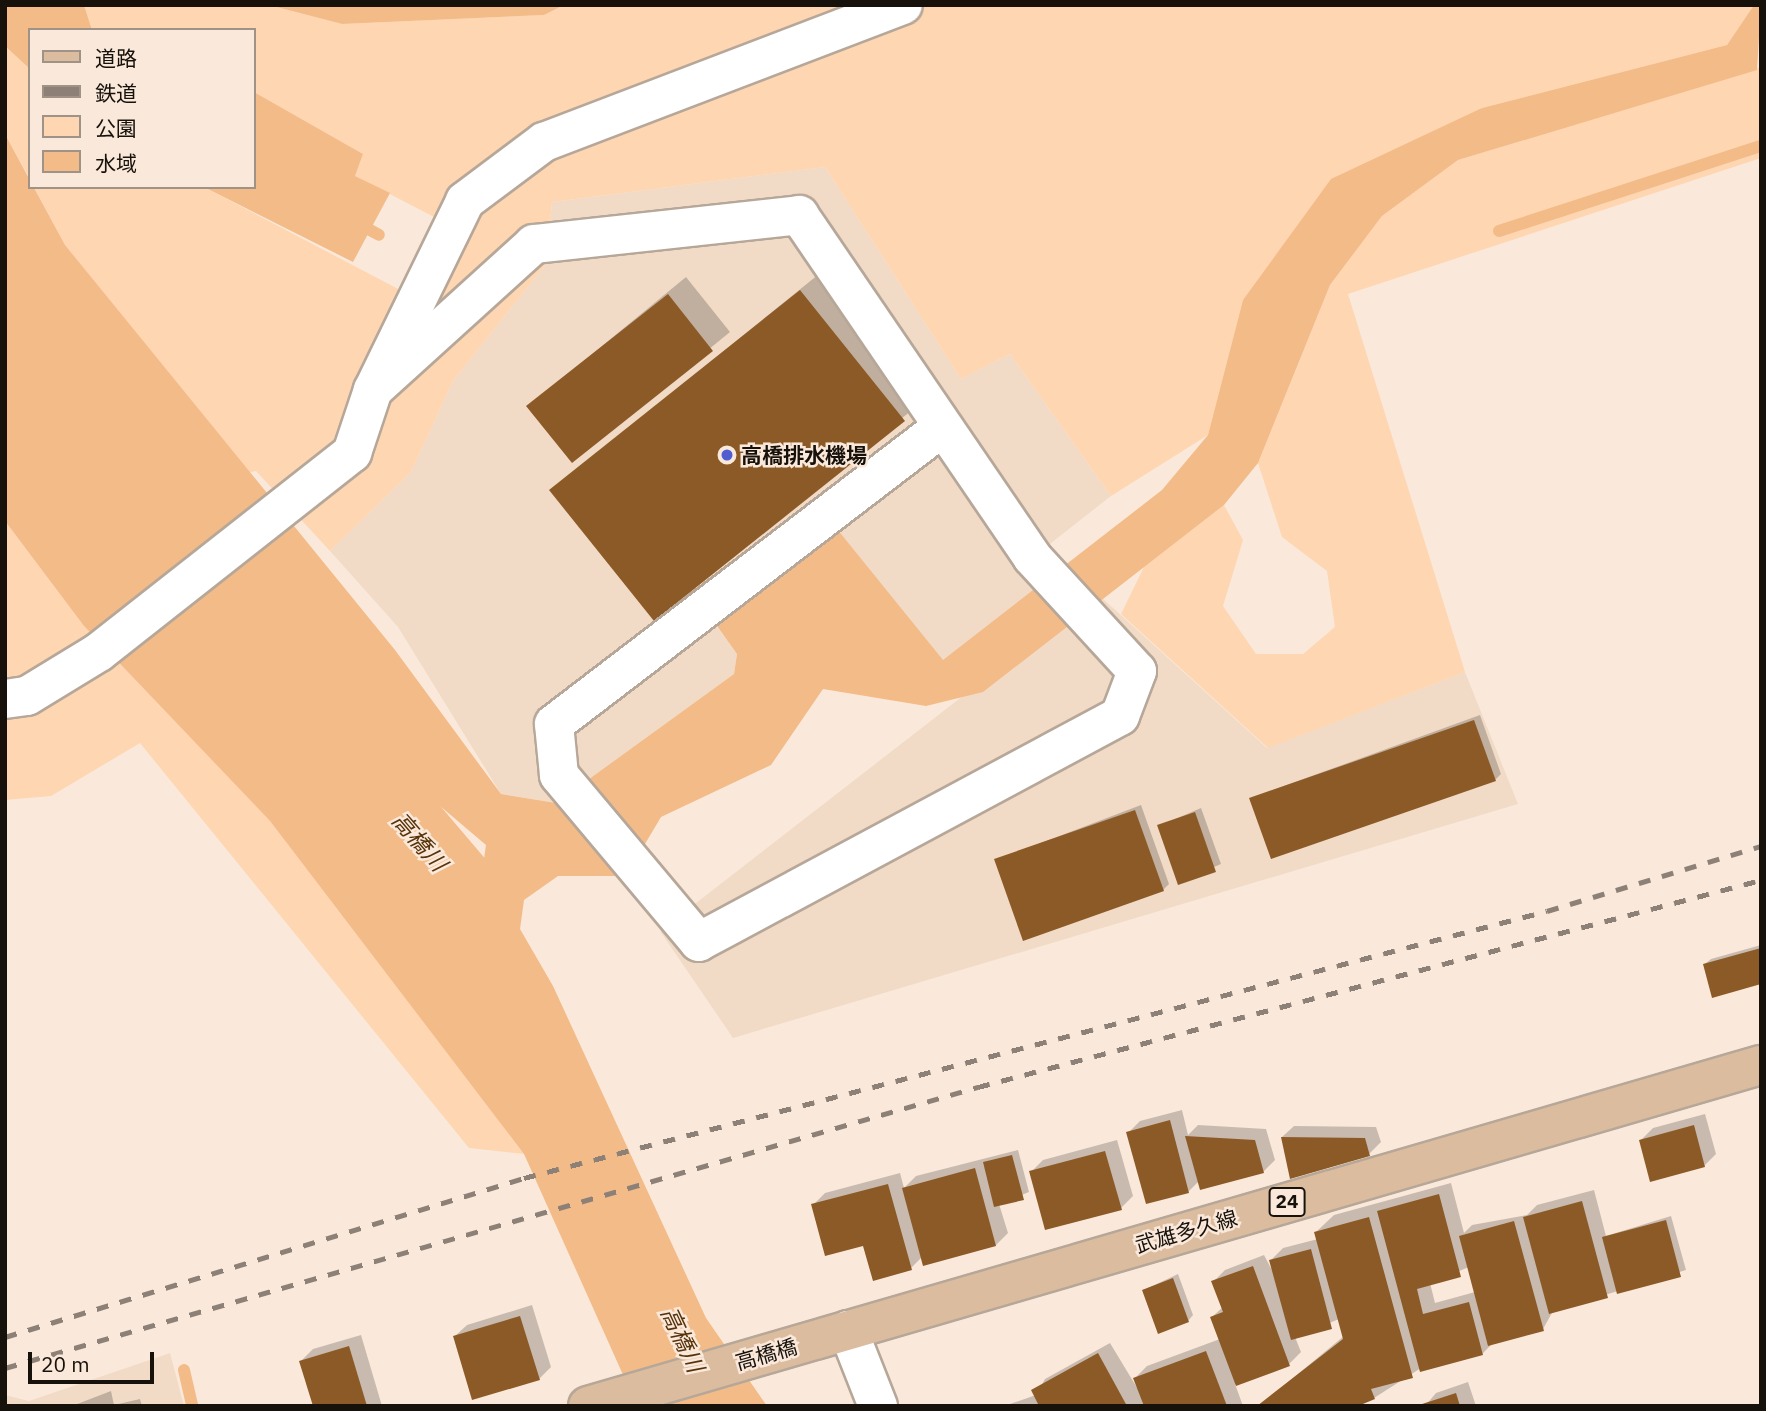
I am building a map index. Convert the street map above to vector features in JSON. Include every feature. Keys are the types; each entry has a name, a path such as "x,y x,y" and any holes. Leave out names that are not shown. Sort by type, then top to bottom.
{"main road":[{"name":"武雄多久線","path":"831,1335 1761,1065"},
{"name":"高橋橋","path":"592,1405 831,1335"}],"street":[{"path":"5,699 27,696 99,652 352,453 373,390 465,201 544,142 903,5"},
{"path":"373,390 534,244 799,215 941,428 1032,557 1137,671 1120,716 699,942 559,775 554,724 941,428"},
{"path":"831,1335 878,1406"}],"shaded area":[{"path":"825,167 961,379 1010,354 1111,496 1046,547 1267,748 1465,672 1518,804 733,1038 660,931 968,692 712,620 737,654 734,674 556,803 501,794 398,627 330,551 411,472 453,381 546,264 552,202"},
{"path":"170,1353 184,1406 5,1406 5,1395 29,1401"}],"green space":[{"path":"84,5 269,5 342,24 544,15 564,5 1754,5 1727,45 1482,108 1243,300 1208,435 1111,496 1010,354 961,379 825,167 552,202 546,264 453,381 411,472 330,551 256,471 247,473 65,245 35,189 208,189 402,291 436,218 355,176 363,154 256,93 256,28 91,28"},
{"path":"5,46 28,67 28,175 5,134"},
{"path":"1761,67 1761,158 1348,294 1465,672 1268,748 1121,614 1144,567 1224,505 1243,540 1223,606 1256,654 1303,654 1335,627 1327,571 1282,537 1258,463 1330,285 1382,216 1458,160"},
{"path":"5,521 84,626 270,821 524,1154 469,1148 140,743 51,796 5,800"}],"water":[{"path":"5,5 84,5 91,28 28,28 28,67 5,46"},
{"path":"269,5 564,5 544,15 342,24"},
{"path":"1754,5 1761,5 1757,70 1458,160 1382,216 1330,285 1258,463 1224,505 983,692 926,706 823,689 771,765 661,817 626,876 558,876 524,900 520,929 553,986 706,1318 767,1406 637,1406 524,1154 270,821 84,626 5,521 5,134 28,177 28,189 35,189 65,245 395,650 501,794 556,803 734,674 737,654 712,619 837,529 943,660 1162,490 1208,435 1243,300 1331,179 1482,108 1727,45","holes":["354,733 486,845 483,866 352,792 338,767"]},
{"path":"256,93 363,154 355,176 390,193 353,262 208,189 256,189"}],"building":[{"name":"高橋排水機場","path":"800,290 905,421 654,621 549,490"},
{"path":"668,294 713,351 572,463 526,406"},
{"path":"1474,720 1496,781 1271,859 1249,798"},
{"path":"1135,810 1164,891 1023,941 994,859"},
{"path":"1195,812 1216,872 1178,885 1157,825"},
{"path":"1761,948 1761,984 1712,998 1703,964"},
{"path":"1170,1120 1189,1193 1146,1204 1126,1132"},
{"path":"1694,1125 1705,1167 1650,1182 1639,1140"},
{"path":"1185,1136 1255,1140 1264,1173 1200,1190"},
{"path":"1281,1137 1365,1138 1370,1156 1290,1179"},
{"path":"1105,1151 1122,1210 1045,1230 1029,1171"},
{"path":"1012,1155 1024,1200 994,1207 983,1162"},
{"path":"975,1168 996,1246 923,1266 902,1188"},
{"path":"888,1184 912,1270 873,1281 863,1246 825,1256 811,1204"},
{"path":"1439,1194 1461,1277 1417,1289 1423,1314 1469,1302 1483,1355 1420,1372 1377,1211"},
{"path":"1582,1201 1608,1298 1549,1314 1523,1217"},
{"path":"1369,1217 1413,1378 1371,1389 1375,1399 1358,1406 1257,1406 1343,1339 1314,1232"},
{"path":"1666,1220 1681,1277 1617,1294 1602,1237"},
{"path":"1514,1221 1544,1331 1488,1346 1459,1236"},
{"path":"1311,1249 1332,1329 1291,1340 1269,1260"},
{"path":"1253,1266 1290,1366 1236,1386 1210,1317 1223,1312 1211,1281"},
{"path":"1173,1278 1189,1322 1158,1334 1142,1290"},
{"path":"520,1316 540,1380 472,1400 453,1336"},
{"path":"349,1346 367,1406 313,1406 299,1361"},
{"path":"1206,1351 1227,1406 1144,1406 1133,1378"},
{"path":"1098,1353 1127,1406 1039,1406 1031,1390"},
{"path":"1456,1393 1460,1406 1419,1406 1419,1405"}],"waterway":[{"path":"1499,231 1761,146"},
{"path":"355,222 379,235"},
{"name":"高橋川","path":"277,672 473,902"},
{"path":"184,1370 192,1406"}],"railway":[{"path":"5,1337 524,1178 1547,911 1761,846"},
{"path":"5,1368 978,1087 1761,880"}],"place":[{"name":"高橋排水機場","path":"727,455"}]}
